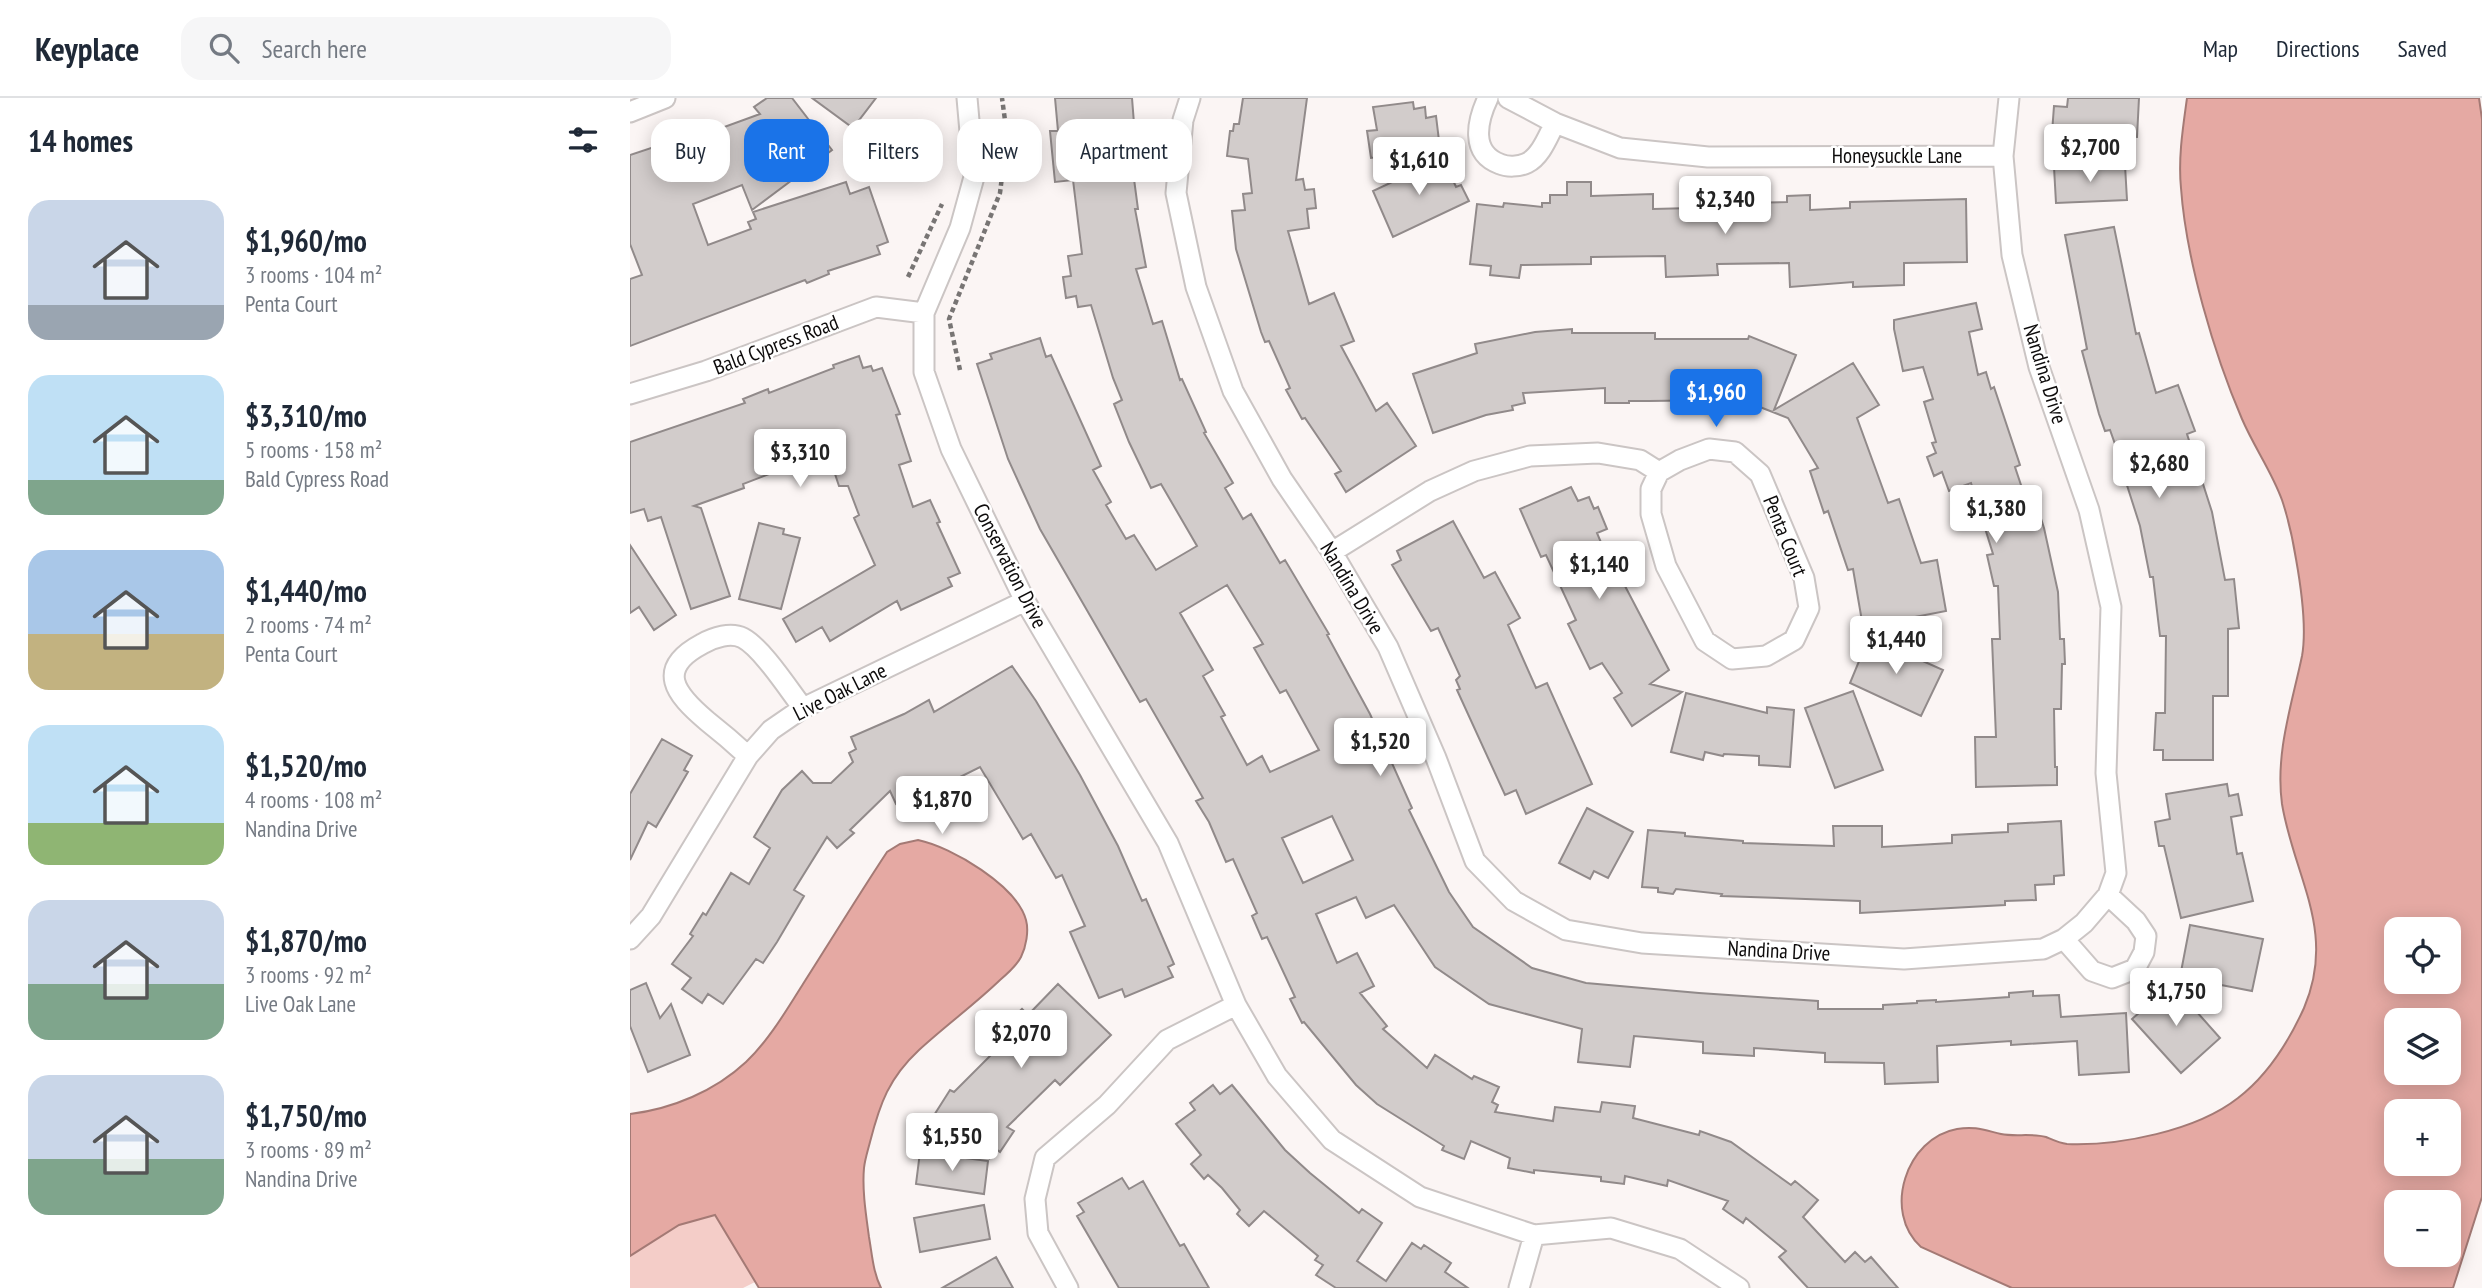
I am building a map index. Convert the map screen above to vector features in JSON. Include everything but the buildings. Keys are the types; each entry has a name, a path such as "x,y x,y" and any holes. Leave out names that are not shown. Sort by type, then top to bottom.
{"street":[{"path":"630,112 665,98"},
{"name":"Conservation Drive","path":"967,98 974,177 960,228 924,313 924,372 951,449 1026,601 1168,843 1236,1005 1277,1076 1332,1140 1420,1197 1534,1235 1611,1228 1679,1249 1740,1288"},
{"name":"Nandina Drive","path":"1190,98 1183,120 1176,193 1196,287 1233,391 1282,479 1332,552 1388,647 1437,758 1475,861 1514,901 1566,930 1642,943 1905,959 2043,949 2064,939 2084,922 2108,895 2116,873 2106,773 2110,607 2089,510 2039,367 2012,255 2003,156 2009,98"},
{"path":"1488,98 1481,112 1479,144 1484,154 1506,167 1526,164 1538,153 1555,123"},
{"name":"Honeysuckle Lane","path":"1508,98 1555,123 1620,148 1708,158 2003,156"},
{"name":"Bald Cypress Road","path":"630,394 706,371 876,307 924,313"},
{"name":"Penta Court","path":"1709,449 1735,452 1760,474 1804,578 1809,608 1794,640 1766,656 1732,659 1705,641 1666,566 1651,514 1651,489 1659,472 1680,460 1709,449"},
{"path":"1332,552 1430,491 1474,471 1530,456 1598,453 1640,460 1659,472"},
{"name":"Live Oak Lane","path":"630,939 651,916 748,756 771,730 803,708 1026,601"},
{"path":"748,756 678,693 673,680 675,667 681,656 705,642 731,634 745,639 760,653 803,708"},
{"path":"2064,939 2092,971 2112,978 2135,969 2144,952 2146,936 2136,921 2108,895"},
{"path":"1069,1288 1038,1233 1035,1199 1045,1158 1107,1105 1167,1040 1236,1005"},
{"path":"1519,1288 1534,1235"}],"path":[{"path":"908,277 943,202"}],"shaded area":[{"path":"2187,98 2479,98 2482,119 2482,1197 2461,1263 2461,1190 2384,1190 2384,1267 2460,1267 2453,1288 2012,1288 1921,1247 1909,1232 1903,1215 1905,1178 1913,1161 1924,1146 1939,1135 1957,1129 1974,1128 2006,1135 2046,1137 2067,1144 2088,1144 2156,1134 2179,1128 2221,1110 2249,1089 2277,1057 2304,1008 2313,980 2315,929 2288,831 2280,785 2286,729 2302,656 2304,620 2300,582 2282,500 2232,393 2203,306 2184,216 2180,177"},
{"path":"918,840 965,859 997,882 1020,907 1026,920 1027,934 1023,953 1014,966 909,1060 893,1081 882,1103 864,1165 865,1203 872,1256 881,1288 759,1288 715,1215 679,1225 630,1256 630,1114 661,1108 692,1097 721,1082 746,1062 784,1015 887,852 900,844"},
{"path":"715,1214 755,1282 743,1288 630,1288 630,1256 679,1225"}]}
